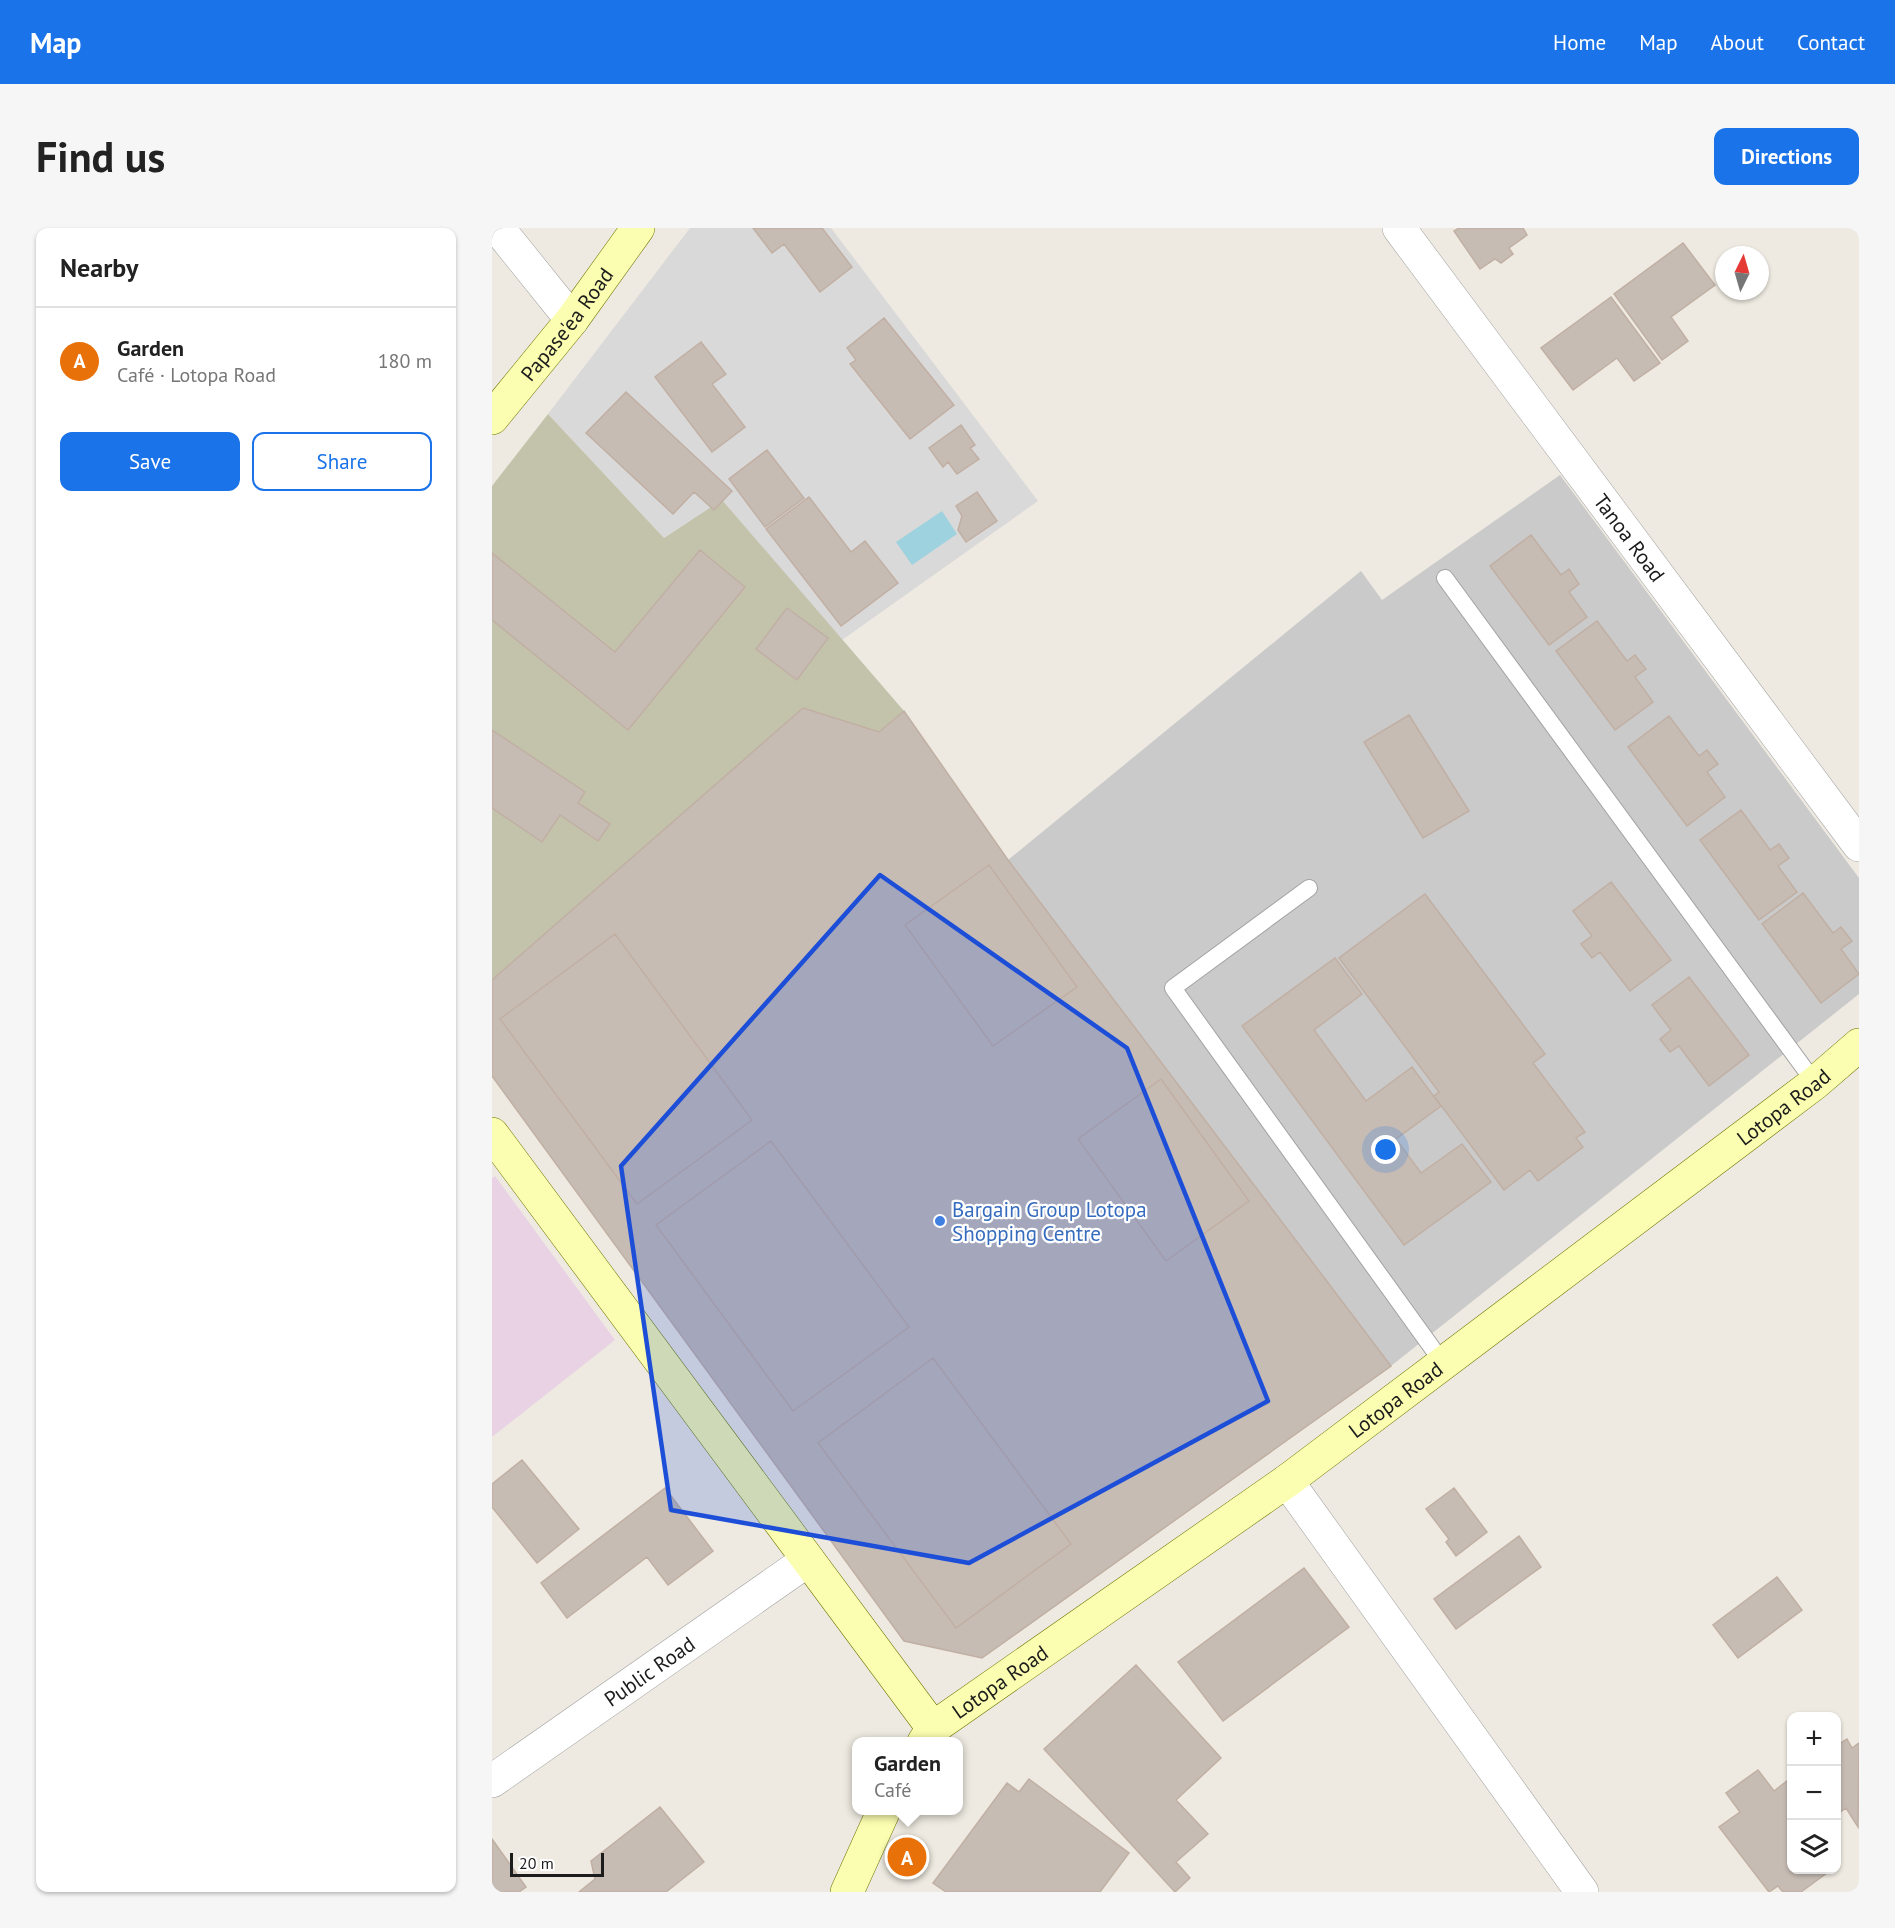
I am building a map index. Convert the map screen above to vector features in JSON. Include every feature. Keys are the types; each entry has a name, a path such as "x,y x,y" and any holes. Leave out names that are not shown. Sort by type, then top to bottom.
{"street":[{"path":"498,228 572,320"},
{"name":"Papase'ea Road","path":"492,418 572,320 638,228"},
{"name":"Tanoa Road","path":"1399,228 1859,845"},
{"name":"Lotopa Road","path":"929,1735 1287,1481 1815,1083 1859,1045"},
{"path":"492,1134 808,1560 929,1735"},
{"path":"1287,1481 1582,1892"},
{"name":"Public Road","path":"492,1781 808,1560"},
{"path":"847,1892 882,1815"}],"lane":[{"path":"1445,578 1815,1083"},
{"path":"1309,888 1173,988 1443,1363"}],"highlighted area":[{"path":"880,875 1127,1048 1268,1401 969,1563 671,1510 621,1166"}],"shaded area":[{"path":"690,228 831,228 1038,501 842,640 722,501 664,538 548,414"},
{"path":"548,414 664,538 722,500 904,711 879,732 803,709 492,980 492,486"},
{"path":"1560,475 1859,878 1859,994 1391,1366 1008,860 1361,571 1382,600"},
{"path":"495,1176 615,1340 492,1437 492,1178"}],"water":[{"path":"942,511 957,534 912,565 896,542"}],"building":[{"path":"753,228 822,228 852,267 820,292 784,244 772,253"},
{"path":"1459,228 1523,228 1527,235 1509,248 1513,254 1501,263 1495,259 1480,269 1454,231"},
{"path":"1683,243 1715,285 1671,317 1688,341 1662,360 1614,294"},
{"path":"1611,297 1660,363 1634,381 1617,358 1573,390 1541,348"},
{"path":"884,318 954,405 910,439 850,364 856,360 847,348"},
{"path":"701,342 726,374 712,384 745,427 712,452 655,377"},
{"path":"626,392 732,491 714,510 694,492 673,514 586,433"},
{"path":"961,425 975,445 970,448 979,459 957,474 948,462 943,467 929,448"},
{"path":"767,450 804,498 765,527 729,479"},
{"path":"977,492 997,521 966,542 958,530 962,516 956,506"},
{"path":"809,497 851,552 865,541 898,583 841,626 766,529"},
{"path":"1531,535 1561,575 1569,569 1579,584 1569,592 1587,617 1549,645 1490,566"},
{"path":"700,550 745,587 628,730 492,620 492,553 615,652"},
{"path":"787,608 828,638 797,680 756,649"},
{"path":"1597,621 1627,661 1635,655 1646,669 1635,677 1653,702 1615,730 1556,651"},
{"name":"Bargain Group Lotopa Shopping Centre","path":"803,708 879,732 904,711 1008,860 1391,1366 982,1658 904,1641 492,1076 492,980"},
{"path":"1409,715 1469,811 1423,838 1364,742"},
{"path":"1669,716 1699,756 1707,750 1718,764 1707,772 1725,797 1687,826 1628,747"},
{"path":"492,730 585,792 578,803 610,824 598,841 560,815 542,842 492,808"},
{"path":"1741,810 1770,850 1779,844 1789,858 1778,866 1797,892 1759,920 1700,840"},
{"path":"989,865 1077,987 993,1046 905,925"},
{"path":"1611,882 1671,960 1630,991 1600,952 1592,958 1581,944 1592,936 1573,911"},
{"path":"1803,893 1833,933 1841,927 1852,941 1841,949 1859,974 1821,1003 1762,924"},
{"path":"1425,894 1545,1054 1533,1063 1585,1132 1576,1138 1583,1147 1538,1181 1530,1170 1504,1190 1434,1096 1439,1092 1339,958"},
{"path":"615,934 752,1120 637,1204 500,1019"},
{"path":"1335,958 1362,994 1314,1030 1366,1101 1412,1067 1441,1106 1396,1139 1421,1173 1462,1144 1491,1182 1404,1245 1242,1026"},
{"path":"1689,977 1749,1055 1709,1086 1679,1046 1670,1052 1660,1039 1671,1030 1652,1005"},
{"path":"1161,1079 1249,1201 1166,1261 1078,1139"},
{"path":"771,1141 909,1327 793,1411 656,1225"},
{"path":"933,1358 1071,1544 956,1628 818,1443"},
{"path":"522,1460 579,1529 537,1563 492,1507 492,1484"},
{"path":"665,1488 713,1551 668,1585 647,1557 567,1618 541,1583"},
{"path":"1454,1488 1487,1532 1456,1556 1446,1542 1449,1539 1426,1509"},
{"path":"1519,1536 1541,1567 1456,1629 1434,1599"},
{"path":"1304,1568 1349,1627 1223,1721 1178,1662"},
{"path":"1777,1577 1802,1610 1738,1658 1713,1625"},
{"path":"1136,1665 1221,1758 1176,1800 1208,1834 1176,1862 1190,1878 1175,1892 1044,1749"},
{"path":"1847,1739 1852,1748 1859,1743 1858,1827 1846,1808 1841,1812 1841,1743"},
{"path":"1758,1770 1774,1791 1787,1781 1787,1874 1826,1874 1801,1892 1783,1892 1778,1886 1769,1892 1719,1827 1740,1812 1726,1793"},
{"path":"1029,1779 1129,1853 1100,1892 946,1892 933,1883 1007,1783 1019,1792"},
{"path":"660,1807 704,1862 666,1892 579,1892 595,1879 591,1861"},
{"path":"492,1839 526,1887 519,1892 492,1892"}],"place":[{"name":"Bargain Group Lotopa Shopping Centre","path":"940,1221"},
{"name":"Garden","path":"907,1857"}]}
